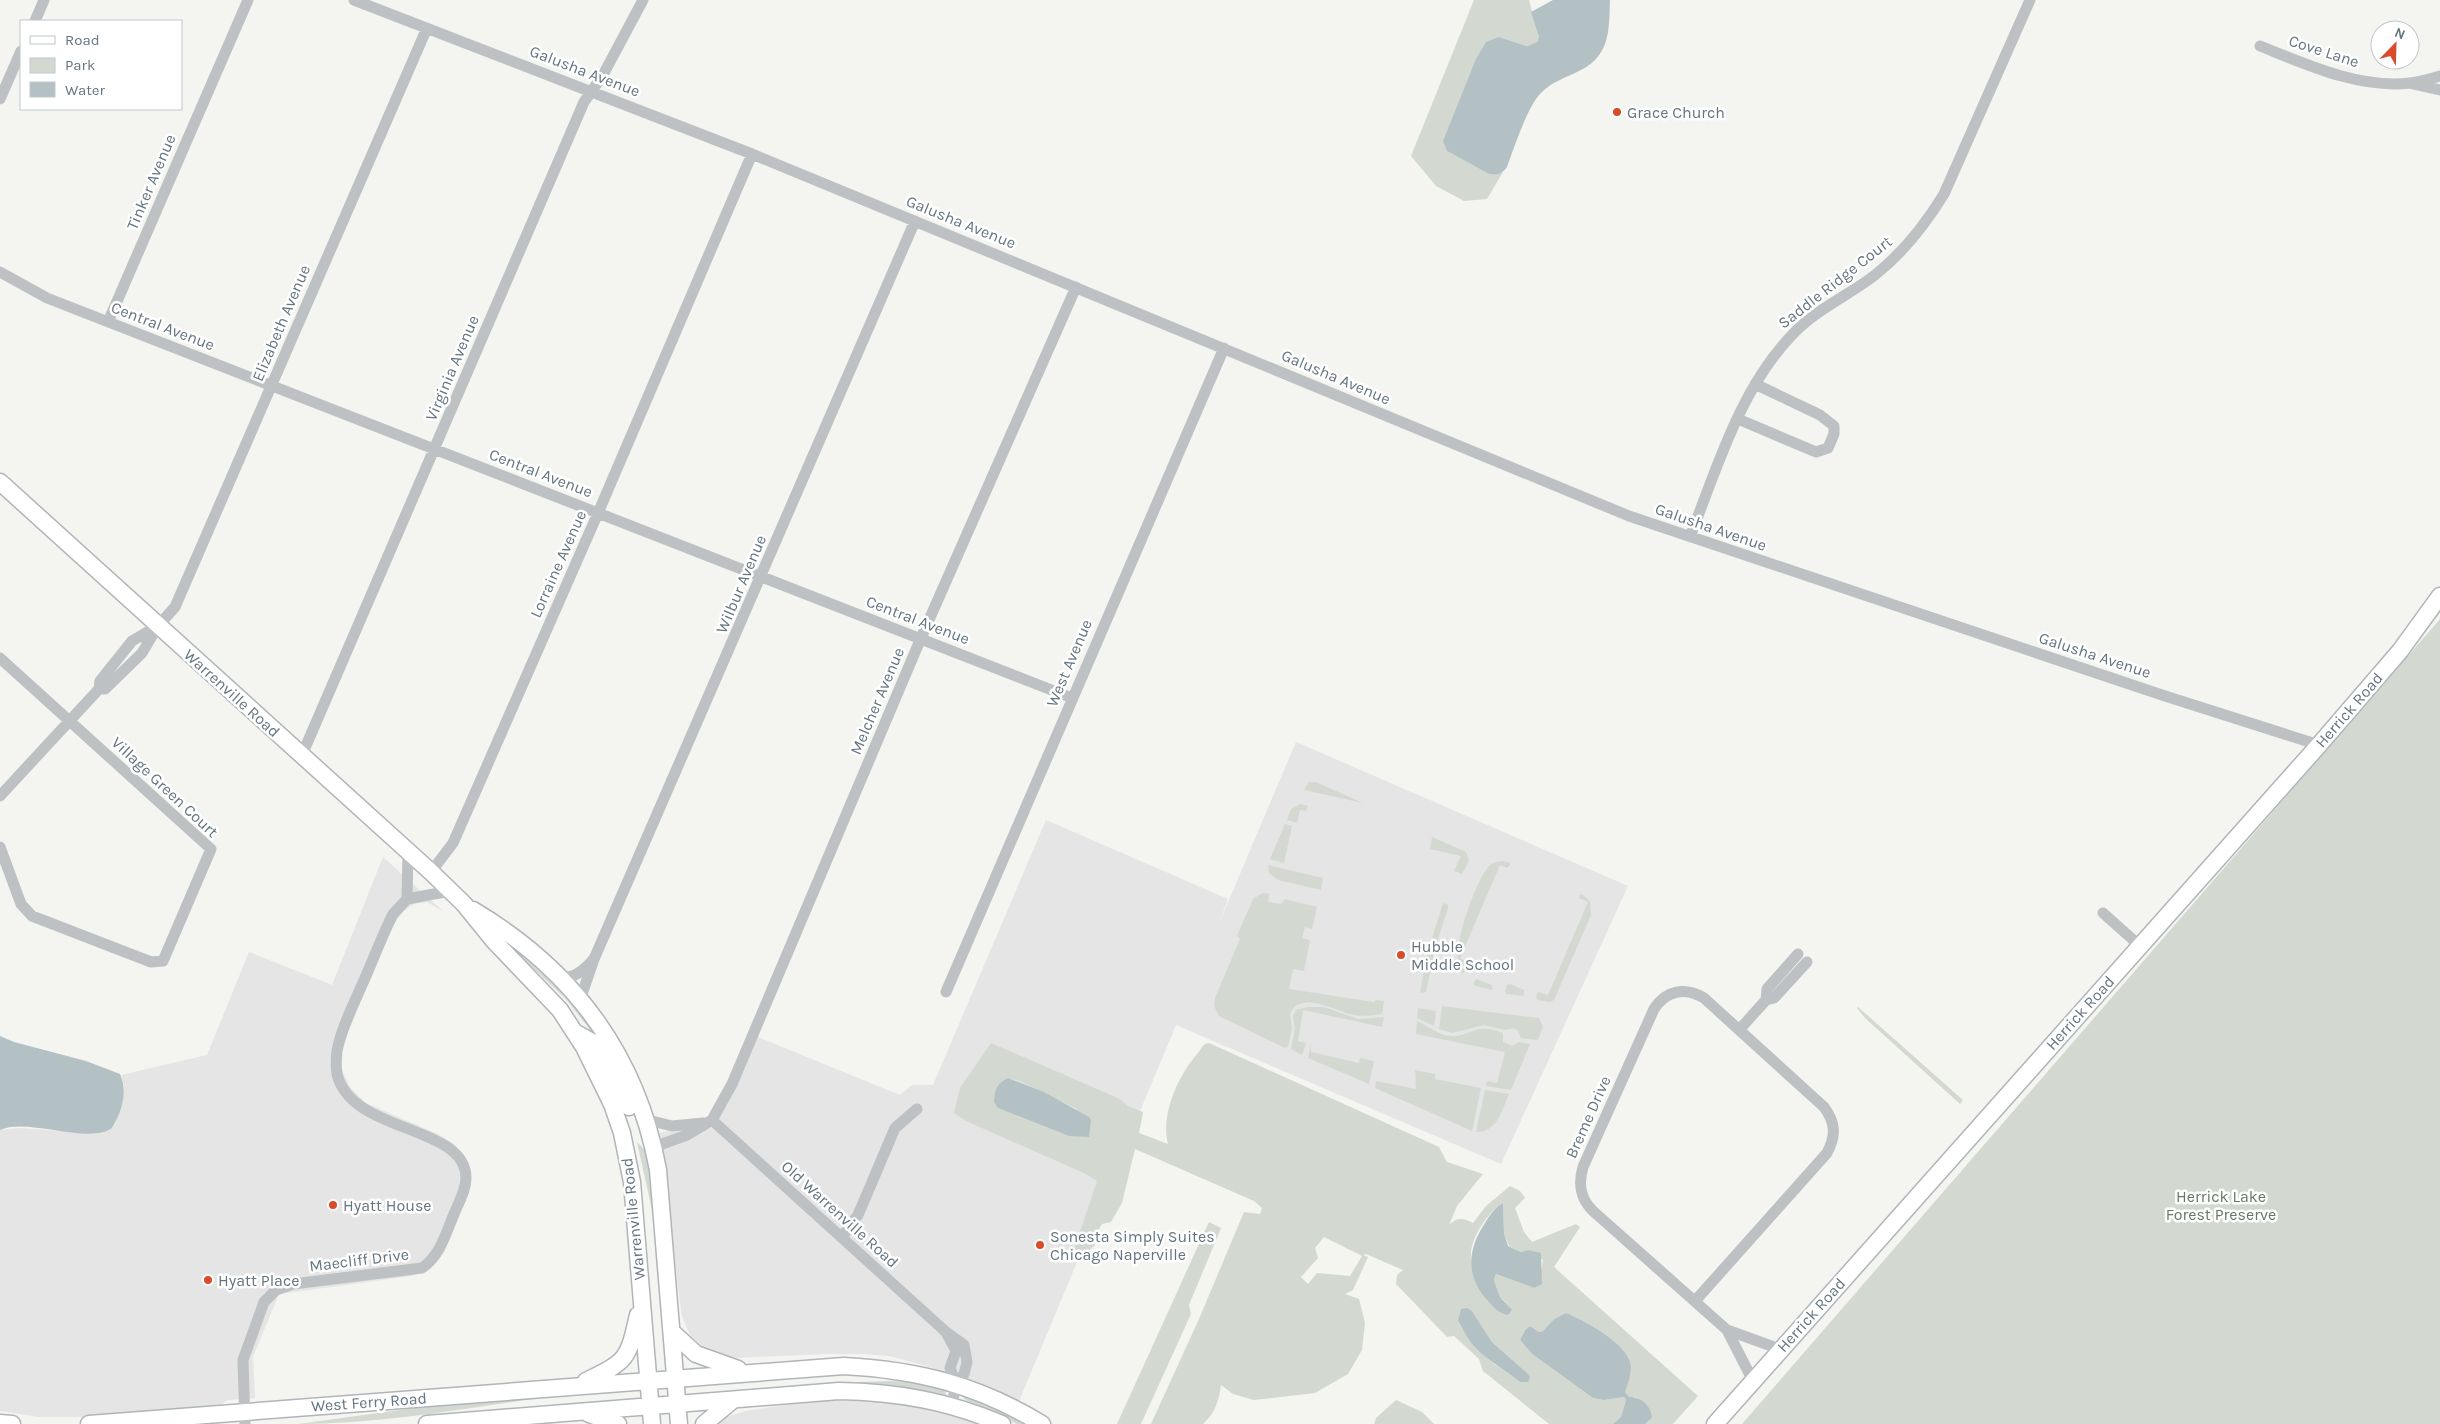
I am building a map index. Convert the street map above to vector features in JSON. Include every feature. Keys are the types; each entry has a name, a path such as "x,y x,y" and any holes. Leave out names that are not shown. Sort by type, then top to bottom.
{"main road":[{"name":"Warrenville Road","path":"0,482 464,904 494,941 560,1010 576,1032 612,1104 628,1160 652,1424"},
{"name":"Herrick Road","path":"1715,1424 1752,1379 2318,745 2400,651 2440,596"},
{"name":"Warrenville Road","path":"464,904 521,941 561,978 597,1020 617,1052 630,1079 654,1147 661,1190 679,1424"},
{"path":"576,1032 597,1045 624,1093 639,1132 654,1147"},
{"path":"577,1386 621,1363 629,1352 642,1298"},
{"path":"672,1332 696,1354 748,1372"},
{"path":"649,1380 827,1366 851,1366 914,1373 956,1384 999,1401 1042,1424"},
{"name":"West Ferry Road","path":"89,1424 244,1418 649,1380"},
{"path":"677,1404 839,1391 864,1392 912,1396 952,1405 1002,1424"},
{"path":"704,1424 733,1400"},
{"name":"West Ferry Road","path":"427,1424 677,1404"},
{"path":"582,1412 618,1424"},
{"path":"0,1423 12,1424"}],"street":[{"path":"35,20 44,0"},
{"name":"Tinker Avenue","path":"108,322 248,0"},
{"name":"Galusha Avenue","path":"354,0 591,90 752,154 1629,516 2318,745"},
{"name":"Virginia Avenue","path":"302,755 584,102 603,75 643,0"},
{"name":"Saddle Ridge Court","path":"1690,537 1738,419 1755,384 1776,353 1813,316 1874,276 1894,259 1930,216 1944,194 2030,0"},
{"name":"Elizabeth Avenue","path":"0,796 99,689 100,681 132,642 158,626 175,607 427,28"},
{"name":"Cove Lane","path":"2260,46 2307,65 2354,78 2386,83 2409,83 2440,76"},
{"path":"0,98 20,53"},
{"name":"Cove Lane","path":"2409,83 2440,90"},
{"name":"Lorraine Avenue","path":"430,872 453,843 598,513 752,154"},
{"name":"Wilbur Avenue","path":"580,1000 594,959 762,577 915,221"},
{"name":"Central Avenue","path":"0,272 47,298 1072,698"},
{"name":"Melcher Avenue","path":"654,1147 687,1135 708,1121 732,1084 921,638 1076,287"},
{"name":"West Avenue","path":"946,992 1224,348"},
{"path":"1738,419 1816,452 1828,448 1830,444 1834,426 1820,415 1755,384"},
{"path":"0,658 70,721"},
{"name":"Village Green Court","path":"0,847 21,904 32,916 143,961 164,961 211,850 70,721"},
{"path":"408,852 407,900 450,891"},
{"name":"Maecliff Drive","path":"244,1418 243,1360 264,1302 269,1294 293,1284 422,1268 429,1263 439,1250 462,1195 466,1178 465,1169 457,1156 439,1142 361,1108 345,1093 337,1073 337,1052 343,1031 390,921 407,900"},
{"path":"2103,914 2140,946"},
{"path":"1740,1030 1766,1000 1768,989 1798,954"},
{"name":"Wilbur Avenue","path":"561,978 575,976 584,970 594,959"},
{"path":"1766,1000 1774,998 1807,962"},
{"name":"Breme Drive","path":"1696,1301 1827,1153 1834,1136 1833,1122 1824,1107 1740,1030 1696,994 1678,991 1665,996 1654,1009 1581,1174 1581,1190 1588,1206 1728,1330 1752,1379"},
{"path":"842,1237 858,1215 895,1128 917,1109"},
{"path":"644,1119 672,1126 708,1121"},
{"name":"Old Warrenville Road","path":"708,1121 842,1237 946,1332 959,1340 966,1352 964,1374 956,1384"},
{"name":"Breme Drive","path":"1728,1330 1780,1349"},
{"path":"952,1405 956,1384"}],"shaded area":[{"path":"1296,742 1628,886 1501,1164 1176,1025 1019,1401 930,1367 890,1356 825,1354 732,1358 709,1352 690,1335 682,1316 657,1134 714,1116 753,1035 900,1095 912,1085 933,1085 1046,820 1228,899 1218,926"},
{"path":"383,857 444,912 427,902 414,904 404,911 393,925 349,1030 341,1053 342,1070 350,1087 366,1103 438,1134 454,1144 467,1161 471,1179 466,1198 444,1252 426,1271 412,1276 279,1294 253,1357 255,1398 228,1400 217,1407 82,1417 39,1417 0,1411 0,1130 21,1128 72,1132 110,1130 115,1124 122,1103 124,1086 121,1075 207,1055 249,952 332,985"},
{"path":"814,1401 885,1401 950,1412 981,1424 713,1424 721,1419 745,1411"}],"green space":[{"path":"1474,0 1529,0 1539,37 1537,42 1527,46 1499,37 1447,151 1489,174 1495,175 1503,172 1487,199 1464,201 1436,186 1411,156"},
{"name":"Herrick Lake Forest Preserve","path":"2440,619 2440,1424 1742,1424"},
{"path":"1309,782 1316,782 1363,803 1304,790"},
{"path":"1300,804 1308,806 1306,811 1300,810 1297,823 1287,820 1291,809"},
{"path":"1285,824 1292,826 1284,863 1270,859"},
{"path":"1432,837 1466,852 1469,861 1462,874 1454,871 1461,856 1430,849"},
{"path":"1502,861 1510,863 1510,865 1507,868 1500,865 1460,958 1469,964 1463,974 1459,966 1458,953 1464,921 1482,876 1492,864"},
{"path":"1268,865 1323,878 1321,890 1278,880 1269,873"},
{"path":"1263,893 1269,894 1268,902 1281,904 1285,899 1317,907 1312,929 1305,927 1302,938 1310,940 1304,971 1293,969 1289,989 1374,1002 1376,1000 1384,1001 1382,1014 1357,1016 1320,1004 1302,1003 1295,1007 1290,1014 1292,1029 1288,1046 1285,1048 1219,1016 1214,1006 1215,998 1240,939 1237,936 1253,899"},
{"path":"1580,894 1584,895 1590,902 1591,915 1554,1000 1550,1002 1538,1000 1536,997 1538,992 1548,995 1588,902 1579,898"},
{"path":"1443,903 1448,905 1448,908 1435,948 1426,992 1420,993 1427,954"},
{"path":"509,939 583,1013 602,1045 565,998 506,943"},
{"path":"1476,979 1492,985 1492,990 1473,985"},
{"path":"1510,984 1524,990 1524,996 1506,994 1507,985"},
{"path":"1442,1006 1539,1018 1543,1027 1538,1040 1521,1038 1518,1031 1514,1028 1505,1030 1484,1025 1452,1033 1439,1029"},
{"path":"1308,1007 1324,1007 1358,1019 1384,1017 1382,1027 1303,1010 1298,1041 1306,1043 1302,1055 1291,1049 1295,1029 1293,1016 1296,1010"},
{"path":"1858,1007 1963,1100 1960,1104 1865,1018"},
{"path":"1418,1008 1436,1011 1434,1026 1417,1018"},
{"path":"1417,1021 1449,1036 1485,1029 1503,1033 1503,1042 1512,1046 1519,1042 1530,1044 1511,1090 1486,1086 1487,1081 1497,1083 1505,1052 1416,1034"},
{"path":"991,1043 1120,1099 1128,1106 1143,1112 1139,1133 1168,1144 1166,1133 1167,1120 1169,1108 1178,1083 1203,1045 1209,1043 1439,1147 1447,1162 1483,1174 1457,1206 1449,1225 1460,1219 1473,1223 1486,1206 1510,1186 1520,1191 1525,1198 1515,1208 1524,1232 1532,1242 1576,1224 1580,1227 1554,1267 1698,1396 1673,1424 1645,1424 1652,1418 1636,1397 1629,1398 1624,1392 1631,1366 1623,1349 1594,1327 1566,1313 1554,1319 1543,1331 1539,1332 1530,1326 1525,1330 1520,1340 1532,1354 1593,1398 1604,1400 1624,1397 1626,1400 1621,1417 1613,1424 1549,1424 1483,1371 1479,1359 1454,1336 1447,1337 1396,1284 1397,1275 1403,1270 1366,1254 1363,1255 1368,1257 1353,1290 1345,1294 1359,1299 1365,1323 1362,1350 1348,1374 1315,1393 1254,1400 1233,1394 1221,1385 1216,1406 1211,1416 1203,1424 1151,1424 1199,1319 1244,1212 1260,1214 1262,1208 1254,1201 1135,1149 1122,1203 1111,1222 1102,1224 1093,1239 1095,1245 1082,1257 1072,1256 1097,1181 1084,1173 966,1121 954,1113 960,1088","holes":["1007,1078 1020,1081 1077,1109 1069,1136 998,1108","1503,1203 1504,1233 1509,1246 1521,1252 1528,1250 1543,1260 1534,1288 1496,1274 1494,1280 1500,1297 1508,1304 1476,1283 1471,1264 1474,1239 1487,1218","1324,1237 1362,1256 1350,1276 1317,1273 1308,1284 1301,1277 1318,1258 1315,1248","1472,1311 1492,1342 1526,1372 1517,1379 1494,1364 1474,1344 1458,1321"]},
{"path":"1311,1044 1311,1052 1359,1063 1360,1058 1374,1061 1369,1084 1308,1058"},
{"path":"1415,1070 1435,1074 1435,1079 1481,1088 1472,1131 1375,1088 1376,1081 1416,1089"},
{"path":"1485,1090 1509,1094 1494,1125 1489,1129 1476,1132"},
{"path":"637,1142 647,1152 651,1172 654,1219"},
{"path":"1209,1222 1221,1228 1189,1305 1191,1314 1141,1424 1117,1424"},
{"path":"860,1382 913,1382 945,1389 946,1395 903,1388 860,1385"},
{"path":"962,1394 1028,1424 1017,1424 969,1402 963,1398"},
{"path":"553,1396 394,1418 298,1424 480,1399"},
{"path":"1396,1400 1422,1412 1434,1424 1374,1424 1376,1418"}],"water":[{"path":"1553,0 1610,0 1608,34 1605,43 1595,60 1587,67 1552,84 1540,94 1526,118 1507,167 1499,174 1489,174 1447,151 1443,141 1476,59 1486,42 1499,37 1527,46 1537,42 1539,37 1531,12"},
{"path":"0,1036 14,1042 86,1061 120,1074 124,1095 119,1115 112,1128 88,1134 26,1127 12,1127 0,1130"},
{"path":"1008,1078 1044,1092 1089,1117 1091,1120 1089,1137 1069,1136 998,1108 994,1102 996,1091 999,1085"},
{"path":"1503,1203 1504,1233 1508,1246 1521,1252 1528,1250 1541,1253 1542,1284 1534,1288 1496,1274 1494,1280 1500,1297 1512,1310 1508,1315 1495,1309 1481,1293 1472,1273 1471,1263 1472,1253 1479,1233 1492,1212"},
{"path":"1467,1308 1472,1311 1492,1342 1526,1372 1530,1377 1528,1382 1520,1382 1486,1358 1468,1339 1458,1321 1461,1309"},
{"path":"1566,1313 1594,1327 1623,1349 1631,1366 1625,1392 1629,1397 1641,1400 1650,1409 1652,1418 1645,1424 1613,1424 1621,1417 1626,1400 1624,1397 1604,1400 1593,1398 1532,1354 1520,1340 1525,1330 1530,1326 1539,1332 1543,1331 1554,1319"}],"place":[{"name":"Grace Church","path":"1617,112"},
{"name":"Hubble Middle School","path":"1401,955"},
{"name":"Hyatt House","path":"333,1205"},
{"name":"Sonesta Simply Suites Chicago Naperville","path":"1040,1245"},
{"name":"Hyatt Place","path":"208,1280"}]}
